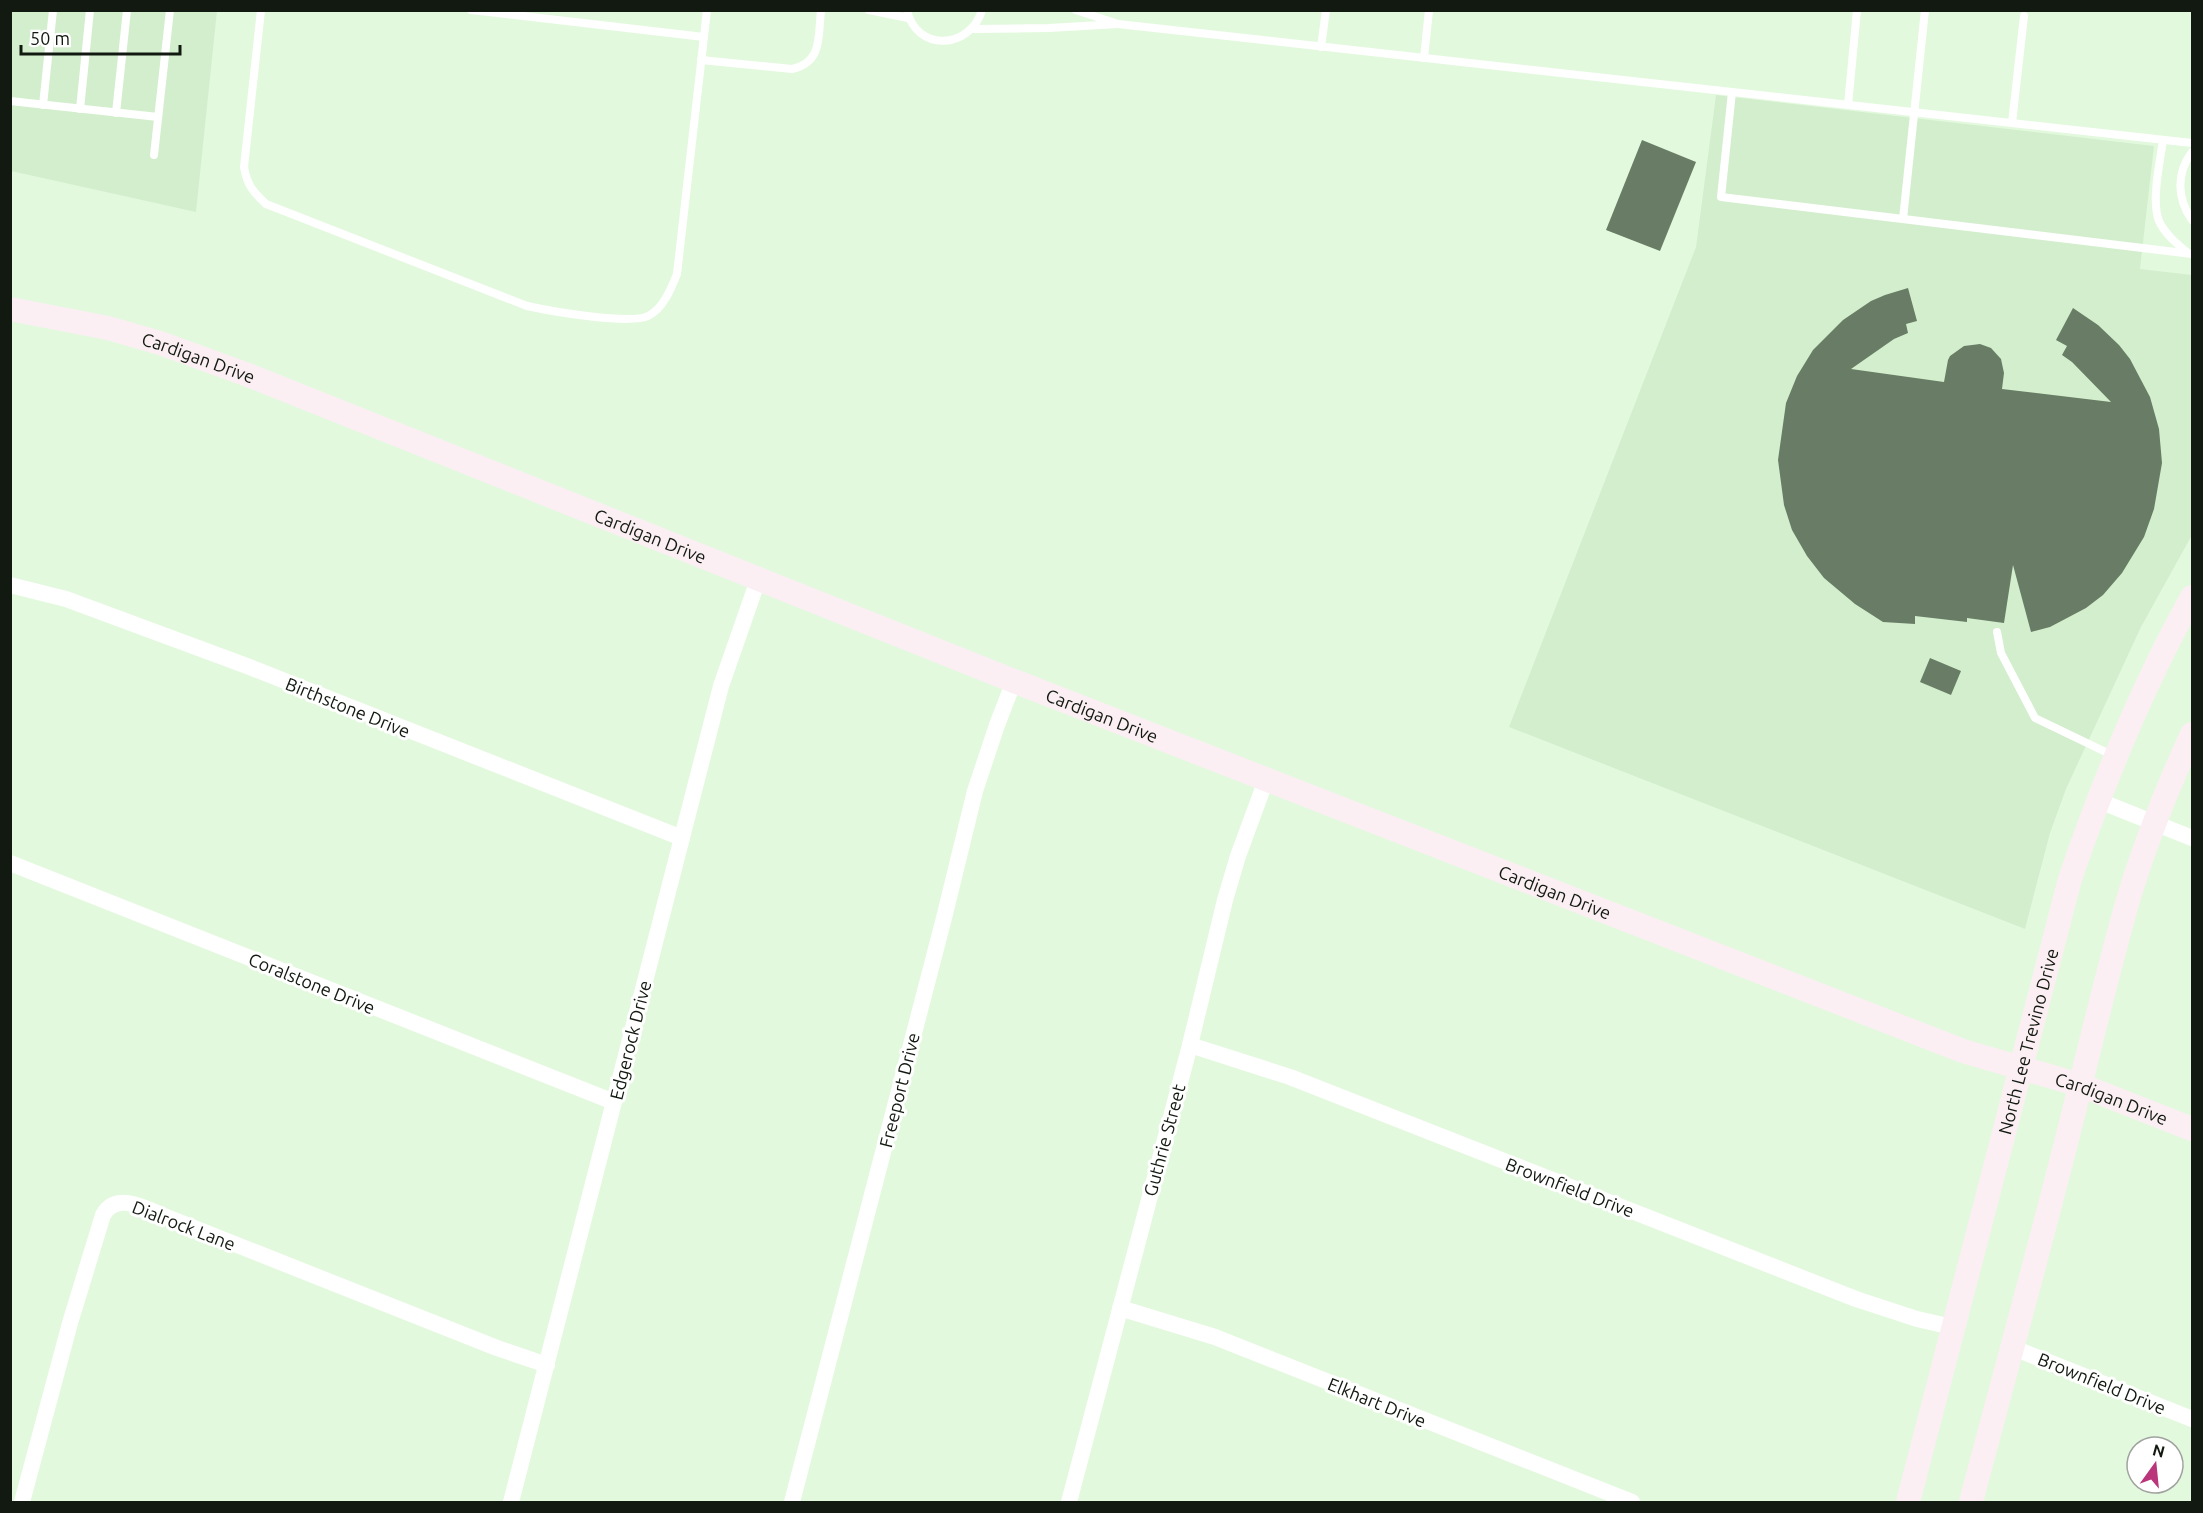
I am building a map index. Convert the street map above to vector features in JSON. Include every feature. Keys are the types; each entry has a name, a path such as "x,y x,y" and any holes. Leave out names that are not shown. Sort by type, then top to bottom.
{"street":[{"name":"Cardigan Drive","path":"10,309 68,319 160,343 259,380 1014,681 1963,1051 2080,1085 2193,1129"},
{"name":"Edgerock Drive","path":"511,1503 721,686 759,580"},
{"name":"Birthstone Drive","path":"10,585 66,599 247,666 682,838"},
{"name":"North Lee Trevino Drive","path":"1908,1503 2070,879 2097,800 2135,709 2193,597"},
{"name":"Freeport Drive","path":"792,1503 975,791 1014,681"},
{"path":"1971,1503 2011,1347 2033,1272 2126,905 2174,773 2193,734"},
{"name":"Guthrie Street","path":"1070,1503 1119,1308 1190,1045 1224,900 1266,780"},
{"path":"2097,800 2193,838"},
{"name":"Coralstone Drive","path":"10,863 614,1102"},
{"name":"Brownfield Drive","path":"1190,1045 1290,1077 1856,1299 1917,1319 1952,1327"},
{"name":"Dialrock Lane","path":"22,1503 70,1323 103,1215 106,1209 114,1203 131,1204 169,1218 497,1348 547,1365"},
{"name":"Elkhart Drive","path":"1119,1308 1215,1337 1632,1503"},
{"name":"Brownfield Drive","path":"2011,1347 2193,1419"}],"lane":[{"path":"44,105 53,10"},
{"path":"80,109 90,10"},
{"path":"116,113 127,10"},
{"path":"154,155 170,10"},
{"path":"261,10 244,167 247,183 254,194 266,204 527,306 558,312 631,320 648,316 659,306 669,292 676,274 706,10"},
{"path":"471,10 704,37"},
{"path":"701,60 800,68 809,63 814,56 821,10"},
{"path":"869,10 907,14 916,28 926,37 939,41 951,40 972,29 979,19 981,10"},
{"path":"1076,10 1118,24"},
{"path":"1321,47 1326,10"},
{"path":"1424,58 1429,10"},
{"path":"1848,105 1857,10"},
{"path":"1903,219 1925,10"},
{"path":"2013,123 2024,16"},
{"path":"972,29 1118,24 2193,143"},
{"path":"1732,92 1721,197 2190,253"},
{"path":"10,101 158,117"},
{"path":"2163,140 2156,205 2158,219 2163,228 2190,253"},
{"path":"2193,152 2180,176 2180,193 2185,210 2193,220"},
{"path":"1997,632 2001,653 2036,718 2115,757"}],"shaded area":[{"path":"11,11 217,11 196,212 11,171"},
{"path":"1716,95 2154,146 2140,269 2192,275 2192,535 2141,627 2066,789 2050,833 2025,929 1509,727 1696,247"}],"building":[{"path":"1642,140 1696,162 1660,251 1606,230"},
{"path":"1908,288 1917,321 1906,324 1908,333 1894,339 1851,369 1944,382 1950,356 1964,346 1980,344 1991,348 2001,359 2004,373 2002,389 2111,402 2072,362 2062,355 2067,346 2056,340 2073,308 2098,325 2119,345 2130,359 2150,397 2159,429 2162,463 2154,509 2144,537 2122,573 2103,595 2086,608 2050,627 2031,632 2013,565 2004,623 1967,618 1967,622 1915,616 1915,624 1883,622 1855,604 1824,578 1807,556 1792,530 1784,505 1778,460 1786,403 1797,376 1813,350 1843,320 1871,301"},
{"path":"1930,658 1961,671 1951,695 1920,682"}]}
